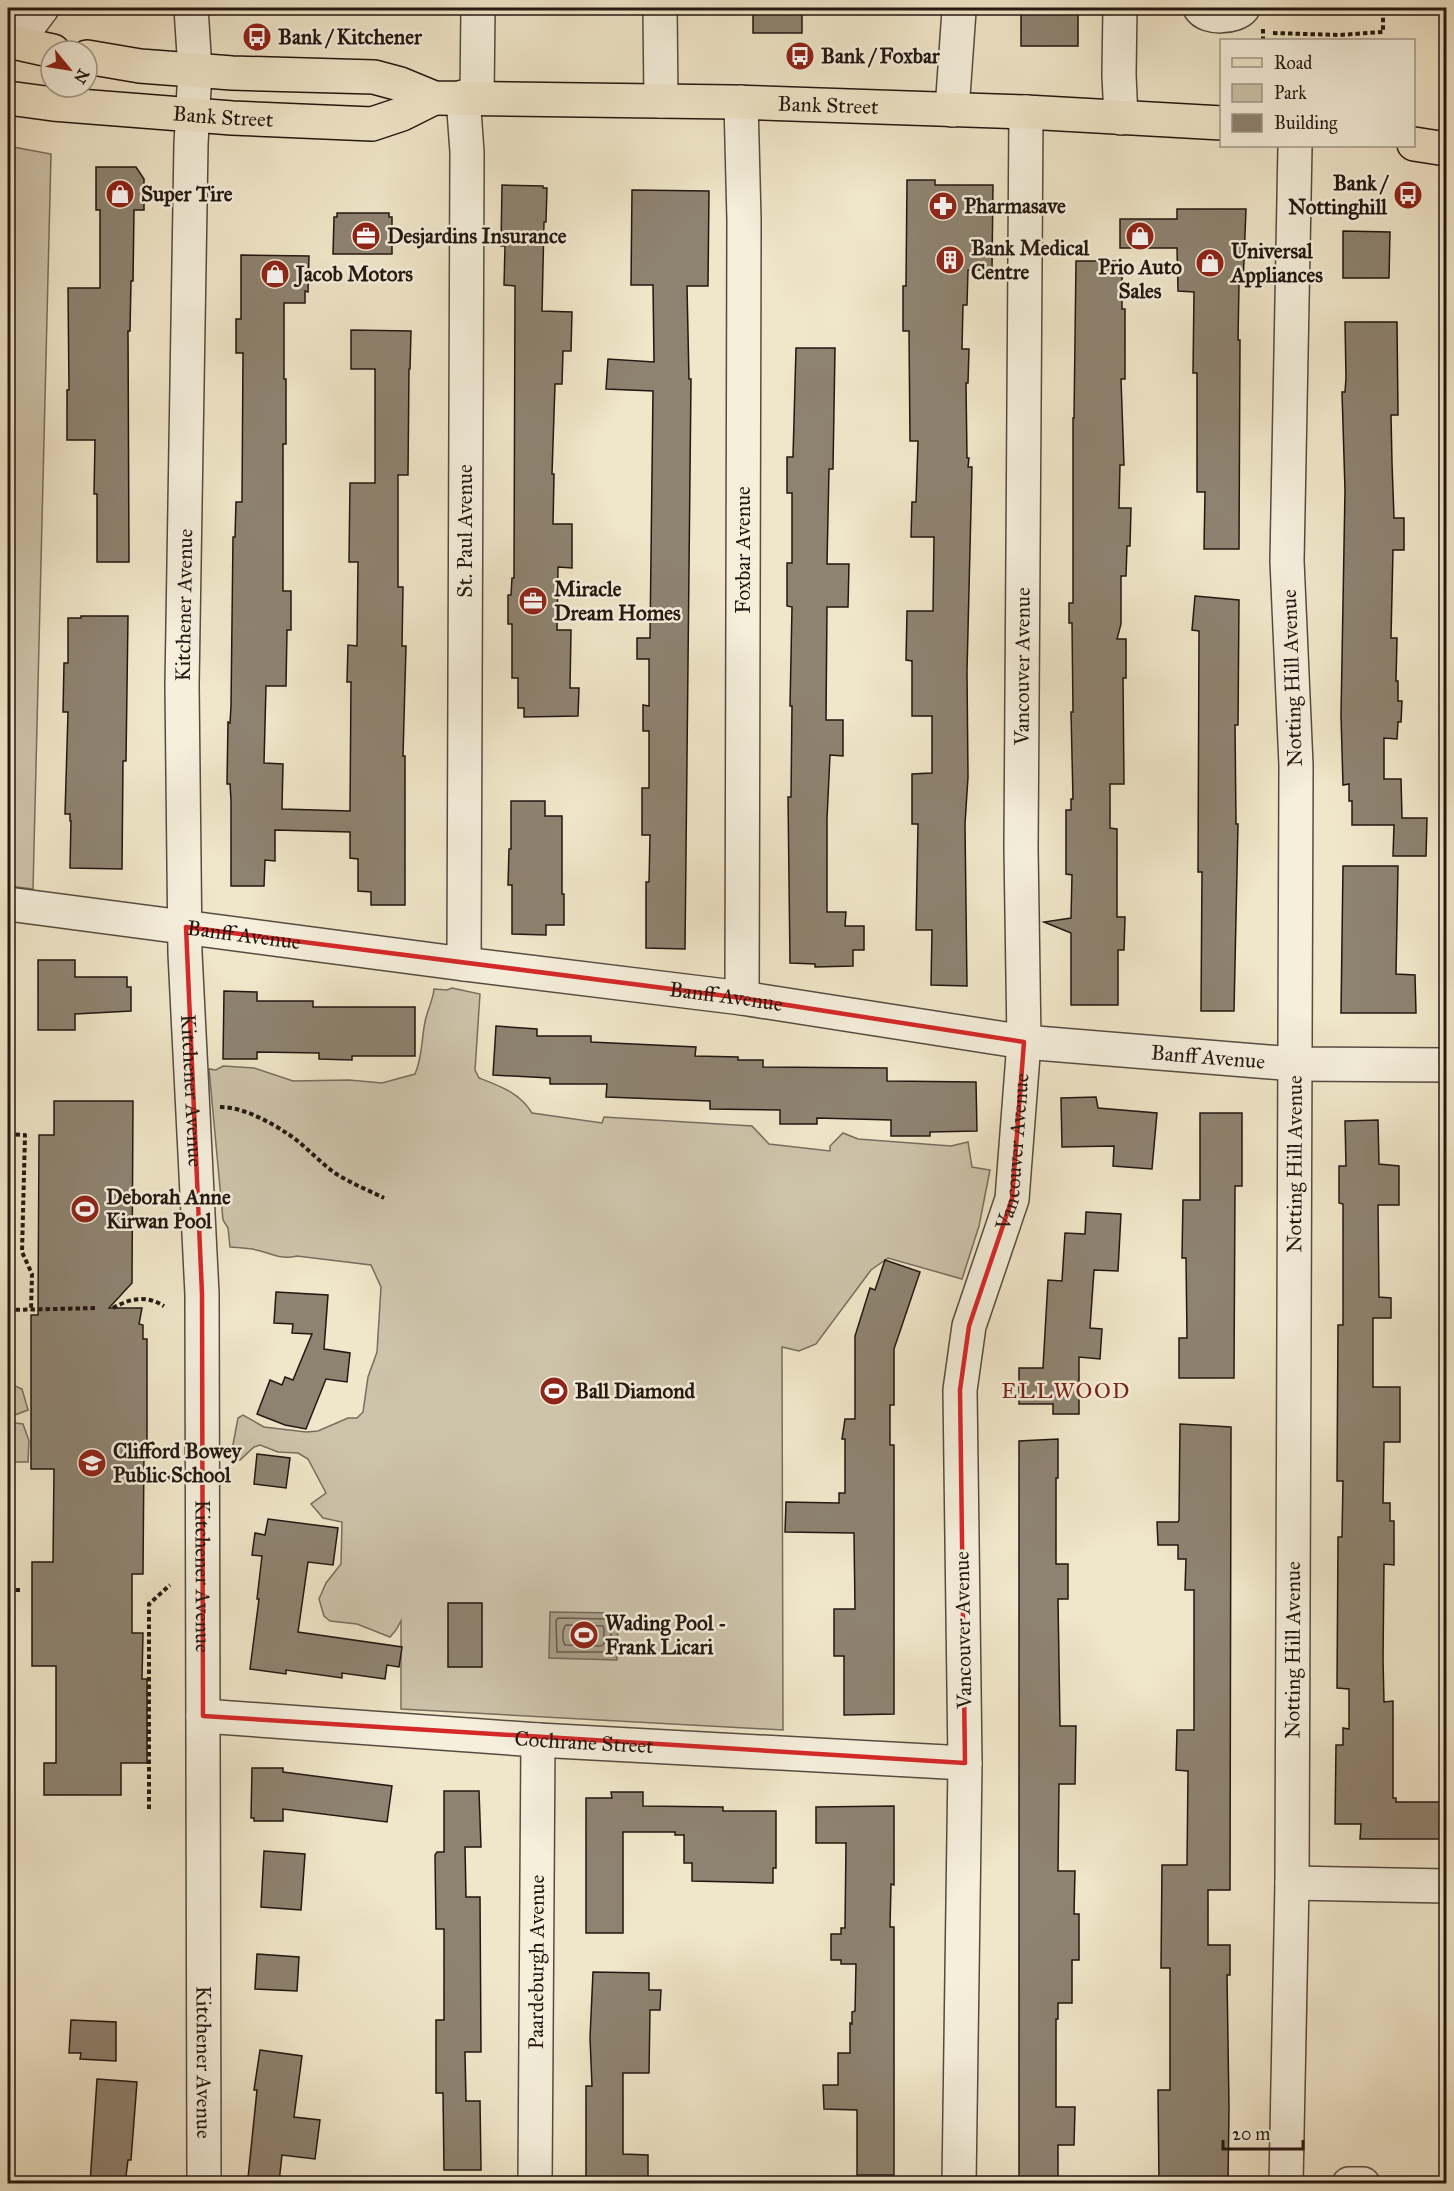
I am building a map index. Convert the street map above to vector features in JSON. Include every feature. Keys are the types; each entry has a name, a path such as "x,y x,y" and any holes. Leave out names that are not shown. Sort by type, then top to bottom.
{"main road":[{"path":"8,41 39,48"},
{"name":"Bank Street","path":"99,59 140,66 232,74 374,77 458,98 741,102 1026,112 1220,123"},
{"name":"Bank Street","path":"8,98 53,105 372,124 458,98"},
{"path":"8,118 53,105"},
{"path":"1415,144 1446,149"}],"street":[{"path":"8,41 30,24 42,8"},
{"name":"Kitchener Avenue","path":"191,8 195,70 182,685 186,927 192,1108 202,1294 204,2184"},
{"name":"St. Paul Avenue","path":"464,964 467,152 458,98 478,8"},
{"path":"660,8 661,101"},
{"path":"1120,8 1121,118"},
{"path":"1200,8 1212,16 1234,14 1243,8"},
{"path":"952,110 959,11"},
{"name":"Foxbar Avenue","path":"741,102 744,220 742,998"},
{"name":"Vancouver Avenue","path":"959,2184 965,1764 960,1390 969,1326 1012,1199 1024,1042 1021,836 1026,112"},
{"name":"Notting Hill Avenue","path":"1286,2184 1292,1883 1296,765 1287,561 1295,147"},
{"name":"Banff Avenue","path":"8,904 742,998 1024,1042 1294,1064 1446,1065"},
{"name":"Cochrane Street","path":"203,1716 538,1740 965,1764"},
{"name":"Paardeburgh Avenue","path":"535,2184 538,1740"},
{"path":"1292,1883 1446,1886"},
{"path":"1349,2184 1363,2184"}],"path":[{"path":"1273,33 1339,35 1383,32 1383,8"},
{"path":"192,1108 230,1107 260,1118 289,1135 337,1175 384,1198"},
{"path":"8,1134 25,1135 22,1252 32,1274 31,1311"},
{"path":"113,1308 126,1301 153,1299 164,1306"},
{"path":"8,1310 98,1308"},
{"path":"149,1809 149,1604 157,1594 170,1585"},
{"path":"8,1590 22,1590"}],"highlighted area":[{"path":"186,927 742,998 1024,1042 1012,1199 969,1326 960,1390 965,1763 203,1716 202,1294"}],"green space":[{"path":"8,146 51,154 33,889 8,886"},
{"path":"452,988 480,994 475,1070 479,1078 515,1095 532,1113 602,1123 604,1117 752,1126 769,1144 830,1151 830,1146 843,1133 858,1139 951,1146 968,1142 972,1167 990,1170 979,1226 962,1279 888,1258 871,1270 816,1344 799,1351 782,1347 783,1730 401,1709 401,1621 390,1637 357,1624 330,1621 324,1616 319,1599 326,1583 341,1564 342,1522 323,1518 311,1504 326,1493 308,1459 298,1453 278,1452 260,1445 254,1447 240,1460 235,1461 231,1455 238,1418 243,1415 264,1427 306,1432 318,1431 348,1418 357,1418 363,1412 368,1377 377,1352 381,1287 371,1265 297,1256 280,1257 256,1250 230,1247 228,1228 223,1220 209,1069 216,1070 223,1066 254,1068 293,1081 349,1080 382,1083 415,1074 434,989"},
{"path":"15,1386 22,1389 28,1410 12,1416 8,1410 8,1388"},
{"path":"8,1422 23,1424 29,1441 28,1462 8,1462"},
{"path":"8,1485 11,1489 14,1564 8,1574"}],"water":[{"name":"Wading Pool - Frank Licari","path":"550,1612 618,1613 617,1660 549,1658"}],"building":[{"path":"753,8 802,8 802,33 753,33"},
{"path":"1021,8 1078,8 1078,46 1021,46"},
{"path":"96,167 136,167 144,179 144,210 134,210 133,281 131,281 130,331 128,331 129,562 97,562 97,494 94,494 95,440 67,440 68,288 100,288 100,210 96,210"},
{"path":"907,180 935,180 935,185 993,185 992,270 968,270 967,305 963,305 962,349 969,349 968,383 966,383 967,458 969,458 968,467 972,467 967,671 968,777 965,824 967,986 931,985 932,930 916,930 918,824 912,824 912,774 932,773 932,716 912,716 912,661 906,660 907,611 933,611 934,537 911,537 912,502 916,502 918,441 910,441 909,331 903,331 903,286 906,286"},
{"path":"502,185 547,188 542,311 572,312 571,351 563,351 562,384 555,384 552,474 554,474 553,524 572,524 572,568 558,567 557,630 571,630 570,688 579,688 578,716 524,717 524,708 518,708 518,678 512,678 512,624 508,624 508,595 511,595 512,578 514,578 515,286 504,285 505,246 501,246"},
{"path":"632,190 709,191 708,286 687,286 689,379 691,379 685,949 646,948 646,882 649,882 650,835 642,835 642,788 649,788 649,731 643,731 643,705 649,706 649,659 637,659 637,638 650,638 653,391 606,389 608,359 654,362 653,285 631,285"},
{"path":"1177,209 1246,209 1243,284 1239,284 1239,549 1204,549 1205,492 1197,492 1197,373 1193,373 1194,292 1178,291 1177,248 1120,248 1120,219 1177,219"},
{"name":"Desjardins Insurance","path":"337,213 389,213 389,217 392,217 392,254 333,254 334,217 337,217"},
{"path":"1343,231 1390,232 1389,278 1343,278"},
{"path":"241,255 309,256 308,292 305,291 305,303 284,303 286,444 283,444 283,591 291,591 291,630 287,630 286,686 266,686 264,763 283,764 282,809 350,811 351,682 347,682 348,645 357,646 358,562 349,562 350,483 375,483 375,369 351,369 351,330 411,331 408,475 398,475 398,587 403,587 402,646 406,646 403,756 405,756 405,905 371,905 371,892 358,891 358,859 350,858 350,832 275,830 275,861 265,860 264,886 231,886 231,800 230,784 227,784 228,722 230,723 231,706 233,537 235,537 236,502 242,502 243,353 236,353 236,319 241,319"},
{"path":"1076,261 1122,261 1122,309 1125,309 1125,379 1121,379 1124,465 1120,465 1119,508 1131,508 1130,546 1127,546 1126,576 1121,576 1121,624 1117,639 1126,639 1126,678 1123,678 1124,784 1110,784 1110,828 1117,829 1117,917 1125,917 1124,950 1118,950 1118,1005 1071,1005 1071,933 1044,922 1071,918 1072,875 1066,874 1066,810 1071,810 1071,799 1073,799 1072,623 1069,623 1069,603 1073,603"},
{"path":"1345,322 1397,322 1398,415 1391,415 1392,463 1394,518 1404,518 1404,550 1393,550 1391,638 1397,638 1396,681 1398,681 1398,701 1402,701 1397,739 1384,738 1384,779 1401,779 1402,818 1427,818 1426,856 1393,856 1394,825 1352,825 1349,784 1343,785 1341,716 1345,490 1342,392 1345,392 1346,378"},
{"path":"796,348 835,348 833,469 829,469 827,564 849,564 848,607 827,607 826,720 843,720 843,756 830,755 827,912 846,912 845,926 864,926 864,950 853,950 853,966 815,967 815,964 790,963 788,797 791,797 792,607 787,606 787,563 792,563 792,493 787,493 787,457 793,457"},
{"path":"1195,596 1239,600 1238,725 1235,725 1236,824 1238,824 1234,1011 1201,1011 1202,872 1198,872 1199,631 1192,630"},
{"path":"81,616 128,616 122,869 70,868 71,821 70,814 65,814 68,712 63,712 64,663 68,663 68,618 81,618"},
{"path":"511,801 545,801 545,816 562,816 564,925 546,925 546,935 512,934 512,885 508,885"},
{"path":"1343,866 1398,866 1396,974 1415,975 1416,1013 1341,1013"},
{"path":"38,960 75,960 75,977 127,977 127,987 131,987 131,1011 75,1014 75,1030 38,1030"},
{"path":"224,991 257,992 257,1001 313,1001 313,1007 415,1007 415,1056 352,1056 352,1060 319,1059 319,1053 257,1052 257,1059 223,1059"},
{"path":"496,1026 537,1029 537,1036 591,1036 591,1042 696,1047 695,1056 763,1060 763,1067 887,1068 887,1081 976,1082 977,1131 930,1132 930,1136 891,1136 891,1120 817,1118 817,1124 780,1124 780,1110 710,1109 710,1101 606,1097 607,1084 550,1084 550,1078 493,1075"},
{"path":"1096,1097 1098,1108 1157,1113 1152,1169 1113,1166 1114,1146 1062,1147 1061,1098"},
{"path":"54,1101 133,1101 132,1283 109,1308 142,1308 139,1324 143,1325 143,1339 147,1339 147,1447 144,1447 143,1574 132,1574 132,1633 143,1633 142,1679 147,1679 147,1763 121,1763 121,1795 44,1795 44,1763 56,1763 56,1666 32,1666 32,1562 53,1562 54,1469 31,1469 31,1315 38,1315 39,1135 54,1135"},
{"path":"1200,1113 1242,1113 1242,1186 1235,1186 1234,1378 1179,1378 1179,1338 1187,1338 1186,1258 1182,1258 1183,1200 1200,1200"},
{"path":"1378,1120 1379,1164 1399,1166 1399,1205 1378,1205 1379,1297 1391,1298 1391,1318 1373,1318 1373,1387 1400,1387 1400,1442 1384,1442 1383,1503 1390,1503 1390,1521 1394,1521 1394,1565 1384,1564 1383,1659 1384,1702 1393,1701 1393,1798 1396,1798 1396,1802 1446,1802 1446,1839 1360,1839 1361,1824 1335,1824 1336,1745 1343,1745 1343,1728 1349,1729 1349,1689 1337,1688 1338,1537 1342,1537 1343,1481 1337,1481 1338,1325 1343,1325 1343,1204 1339,1203 1339,1166 1346,1166 1345,1121"},
{"path":"1086,1212 1121,1214 1118,1271 1094,1270 1090,1328 1102,1329 1100,1359 1079,1357 1079,1414 1053,1414 1053,1404 1019,1404 1019,1368 1043,1368 1048,1280 1062,1281 1065,1233 1085,1234"},
{"path":"885,1260 920,1272 894,1349 894,1405 890,1405 890,1445 894,1445 894,1714 844,1715 844,1656 834,1656 834,1609 855,1609 854,1533 785,1532 786,1502 839,1503 839,1493 845,1493 845,1439 842,1439 845,1419 855,1419 855,1336 870,1288 875,1290"},
{"path":"276,1292 328,1295 324,1349 350,1353 347,1382 326,1379 306,1429 285,1425 257,1414 270,1380 282,1385 285,1377 293,1380 312,1334 292,1333 293,1324 274,1323"},
{"path":"1180,1424 1231,1427 1230,1890 1208,1890 1208,1945 1230,1945 1230,1975 1227,1975 1228,2184 1159,2184 1158,2090 1170,2090 1170,1968 1161,1968 1162,1865 1187,1865 1188,1771 1176,1770 1177,1730 1194,1730 1194,1590 1185,1590 1186,1559 1178,1559 1178,1545 1158,1545 1157,1522 1178,1522 1179,1520"},
{"path":"1058,1439 1056,1564 1068,1564 1068,1599 1058,1599 1060,1726 1076,1726 1075,1784 1059,1784 1058,1871 1075,1871 1074,1914 1079,1914 1079,1960 1072,1960 1072,2003 1058,2003 1056,2107 1075,2107 1074,2145 1058,2145 1058,2184 1019,2184 1019,1441"},
{"path":"257,1454 290,1458 286,1488 254,1484"},
{"path":"268,1519 338,1528 333,1565 308,1562 298,1632 402,1647 399,1667 387,1665 385,1679 342,1673 342,1678 286,1670 286,1674 250,1669 262,1556 252,1555 255,1533 265,1535"},
{"path":"448,1603 482,1603 482,1667 448,1667"},
{"path":"252,1768 283,1768 283,1772 392,1786 387,1822 283,1809 283,1821 254,1821 254,1818 251,1818"},
{"path":"444,1791 479,1791 481,1847 465,1847 466,1897 480,1897 481,2052 465,2052 466,2101 480,2101 481,2170 444,2170 443,2093 436,2093 436,2020 444,2020 444,1929 436,1929 435,1855 437,1852 444,1852"},
{"path":"611,1792 643,1792 643,1806 723,1807 723,1811 776,1811 776,1868 773,1868 773,1883 692,1881 692,1863 684,1863 684,1835 675,1835 675,1832 623,1832 623,1933 586,1933 586,1798 612,1798"},
{"path":"894,1806 894,1885 891,1884 890,1927 894,1927 894,2175 857,2175 857,2110 824,2109 823,2085 838,2085 838,2053 850,2053 850,2023 852,2024 852,2012 855,2011 856,1964 841,1964 841,1960 831,1960 831,1934 841,1934 841,1928 845,1928 846,1843 816,1843 816,1807"},
{"path":"264,1851 305,1854 301,1910 261,1907"},
{"path":"257,1954 299,1957 297,1991 255,1989"},
{"path":"593,1972 649,1973 649,1990 661,1990 660,2010 650,2010 649,2073 623,2073 623,2154 648,2155 648,2184 586,2184 586,2086 592,2086 590,2038"},
{"path":"71,2020 116,2022 116,2061 80,2059 81,2053 69,2053"},
{"path":"260,2050 302,2056 294,2117 320,2120 315,2159 282,2155 279,2182 248,2178 257,2090 254,2090"},
{"path":"97,2079 137,2082 131,2160 128,2160 125,2184 90,2184"}],"place":[{"name":"Bank / Kitchener","path":"257,37"},
{"name":"Bank / Foxbar","path":"800,56"},
{"name":"Super Tire","path":"120,194"},
{"name":"Bank / Nottinghill","path":"1408,195"},
{"name":"Pharmasave","path":"943,206"},
{"name":"Desjardins Insurance","path":"366,236"},
{"name":"Prio Auto Sales","path":"1140,236"},
{"name":"Bank Medical Centre","path":"950,260"},
{"name":"Universal Appliances","path":"1210,263"},
{"name":"Jacob Motors","path":"275,274"},
{"name":"Miracle Dream Homes","path":"533,601"},
{"name":"Deborah Anne Kirwan Pool","path":"85,1209"},
{"name":"Ball Diamond","path":"554,1391"},
{"name":"Clifford Bowey Public School","path":"92,1463"},
{"name":"Wading Pool - Frank Licari","path":"584,1635"}],"district":[{"name":"ELLWOOD","path":"1066,1390"}]}
